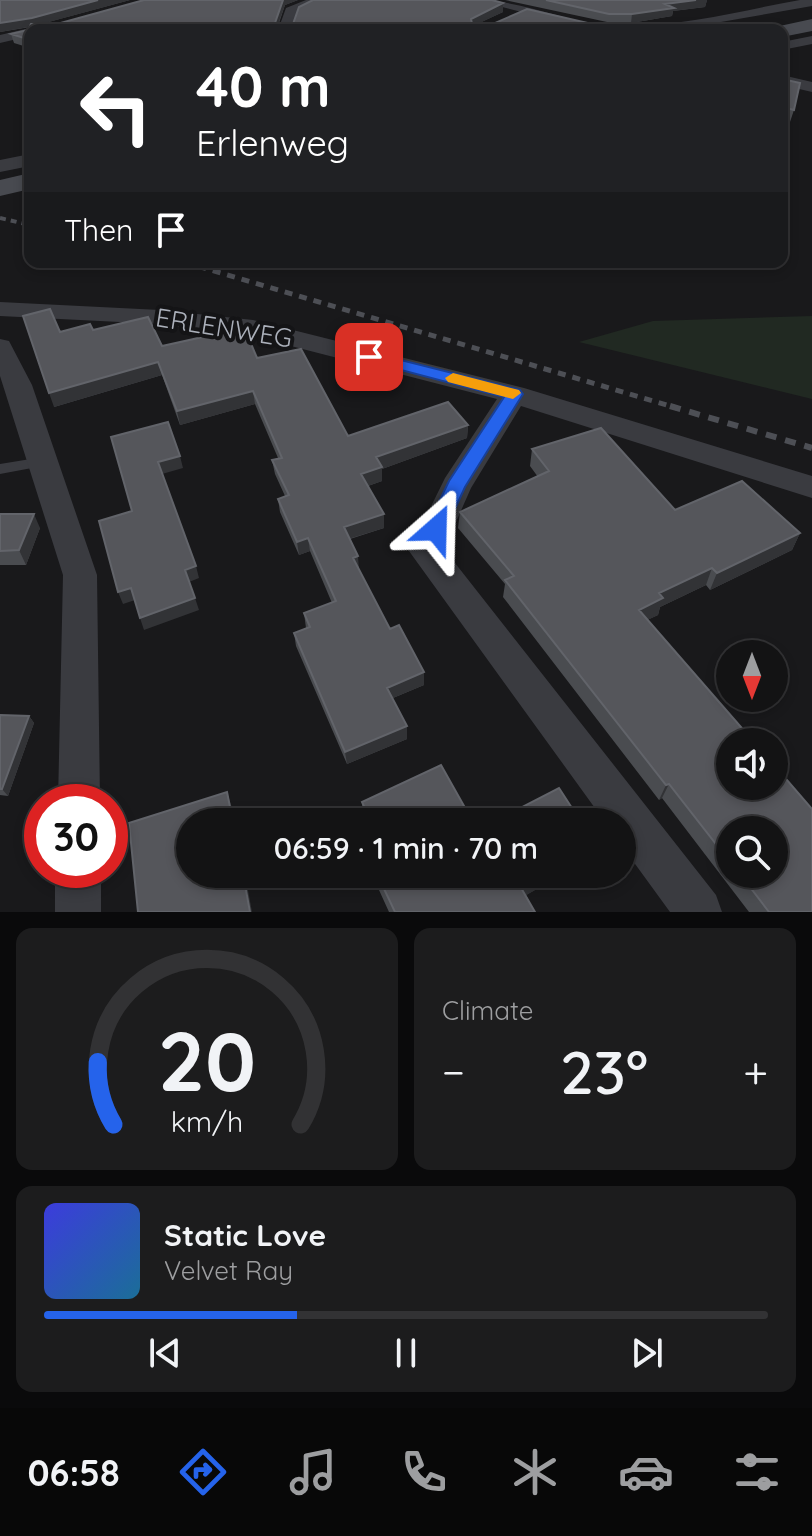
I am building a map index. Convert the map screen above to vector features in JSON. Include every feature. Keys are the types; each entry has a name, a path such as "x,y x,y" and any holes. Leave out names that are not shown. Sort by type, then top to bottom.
{"main road":[{"path":"788,30 812,25"}],"street":[{"path":"287,24 291,11 317,0"},
{"path":"482,0 584,24"},
{"path":"754,0 777,9"},
{"path":"686,24 812,2"},
{"path":"502,20 524,10"},
{"path":"0,39 24,33"},
{"path":"788,45 812,40"},
{"path":"788,81 812,87"},
{"name":"ERLENWEG","path":"0,309 160,317 253,328 514,394 812,487"},
{"path":"0,347 18,385 80,575 79,784"},
{"path":"514,394 456,486 426,551 699,912"},
{"path":"78,888 78,912"}],"lane":[{"path":"0,469 43,462"}],"shaded area":[{"path":"812,316 812,399 579,342 653,321"}],"building":[{"path":"0,0 98,0 32,18 0,23"},
{"path":"144,0 283,0 275,23 293,24 57,24"},
{"path":"313,0 492,0 503,3 471,19 472,24 293,24 299,7"},
{"path":"546,0 696,0 665,4 674,8 609,14"},
{"path":"527,9 592,24 493,24"},
{"path":"24,31 24,38 11,34"},
{"path":"788,80 800,83 794,110 788,108"},
{"path":"50,309 60,332 90,324 93,330 148,317 162,346 230,331 232,337 247,334 257,358 301,349 348,436 448,402 468,425 376,457 382,467 361,474 384,514 344,527 358,556 353,558 390,629 399,625 424,672 387,688 407,726 345,752 294,633 310,627 304,613 336,601 308,538 297,542 278,499 289,495 272,460 282,458 253,391 177,411 158,362 49,393 23,316"},
{"path":"168,422 180,456 158,462 196,566 185,570 195,598 140,618 131,588 118,592 99,521 132,511 111,437"},
{"path":"601,428 675,510 742,481 800,533 717,573 712,568 659,593 663,598 639,610 716,698 716,712 728,712 742,728 716,728 716,800 788,800 788,781 812,809 812,912 769,912 751,888 788,888 788,816 716,816 716,844 505,580 514,576 460,512 549,471 532,449"},
{"path":"0,514 34,514 19,550 0,551"},
{"path":"0,715 29,716 2,789 0,789"},
{"path":"441,765 465,808 365,808 362,802"},
{"path":"559,788 572,808 520,808"},
{"path":"227,792 230,808 176,808"},
{"path":"176,808 176,888 246,888 250,912 138,912 129,823"},
{"path":"384,888 521,888 535,912 395,912"}],"railway":[{"path":"0,218 24,224"},
{"path":"204,268 677,408"},
{"path":"670,406 812,448"}],"slow traffic":[{"path":"453,378 513,393"}],"route":[{"path":"369,357 514,394 456,486 436,529"}]}
